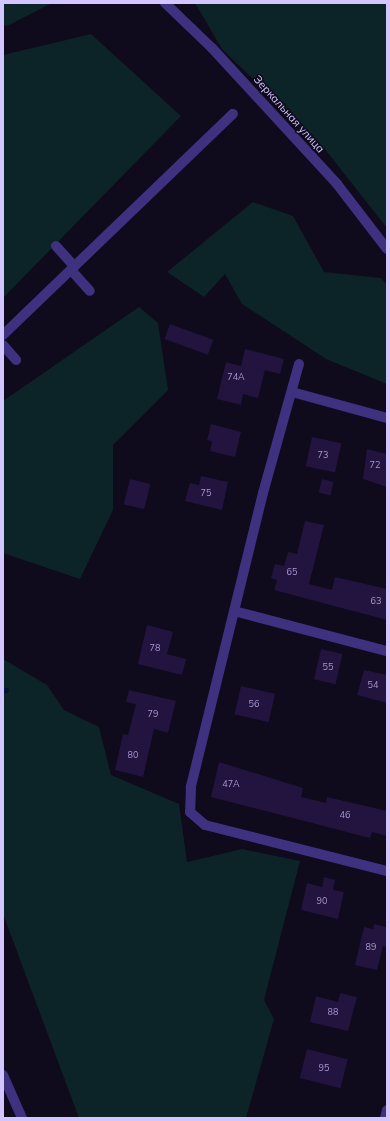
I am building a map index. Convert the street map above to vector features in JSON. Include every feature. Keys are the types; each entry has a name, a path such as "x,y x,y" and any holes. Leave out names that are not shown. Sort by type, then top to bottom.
{"street":[{"name":"Зеркальная улица","path":"164,3 212,48 337,184 387,249"},
{"path":"3,335 233,114"},
{"path":"56,246 90,291"},
{"path":"3,345 16,360"},
{"path":"299,364 234,611 191,787 190,812 205,825 387,872"},
{"path":"292,392 387,418"},
{"path":"234,611 387,651"},
{"path":"3,1075 22,1118"},
{"path":"385,1118 387,1110"}],"green space":[{"path":"3,3 52,3 7,26 3,25"},
{"path":"195,3 387,3 387,228 324,148 222,49"},
{"path":"91,34 181,116 3,298 3,55"},
{"path":"253,202 293,216 324,272 381,278 387,285 387,384 326,359 242,304 225,274 204,297 167,272"},
{"path":"139,307 158,323 168,390 113,445 113,510 80,579 3,553 3,401"},
{"path":"3,659 47,685 64,710 99,727 111,775 179,804 187,862 242,849 300,861 264,1000 274,1019 246,1118 79,1118 3,914"}],"building":[{"path":"170,324 213,340 208,355 165,339"},
{"path":"245,349 284,359 280,374 265,370 258,398 243,394 241,405 217,399 226,362 241,366"},
{"path":"211,424 241,432 235,457 210,451 212,441 207,440"},
{"path":"312,437 341,443 335,473 306,466"},
{"path":"367,449 387,454 387,487 363,479"},
{"path":"201,476 228,482 222,510 185,501 190,483 199,485"},
{"path":"130,479 150,484 144,509 124,504"},
{"path":"322,479 334,482 330,495 319,493"},
{"path":"305,521 324,525 309,584 332,590 335,577 387,589 387,620 274,590 277,580 271,578 275,564 284,566 288,552 297,554"},
{"path":"147,625 173,632 167,654 186,659 182,675 138,664"},
{"path":"321,649 342,654 335,684 314,679"},
{"path":"364,670 387,675 387,703 357,695"},
{"path":"241,686 275,694 269,722 234,714"},
{"path":"129,690 176,701 168,733 154,729 143,777 115,770 123,734 128,735 136,704 126,702"},
{"path":"219,762 303,788 301,797 326,803 327,797 387,811 387,836 372,832 370,838 211,797"},
{"path":"324,877 335,880 333,890 344,892 338,919 301,910 307,883 322,887"},
{"path":"374,924 386,927 387,934 387,947 383,946 377,970 355,965 364,927 373,929"},
{"path":"340,993 357,997 348,1031 310,1022 316,996 338,1002"},
{"path":"307,1049 348,1059 340,1088 300,1078"}]}
